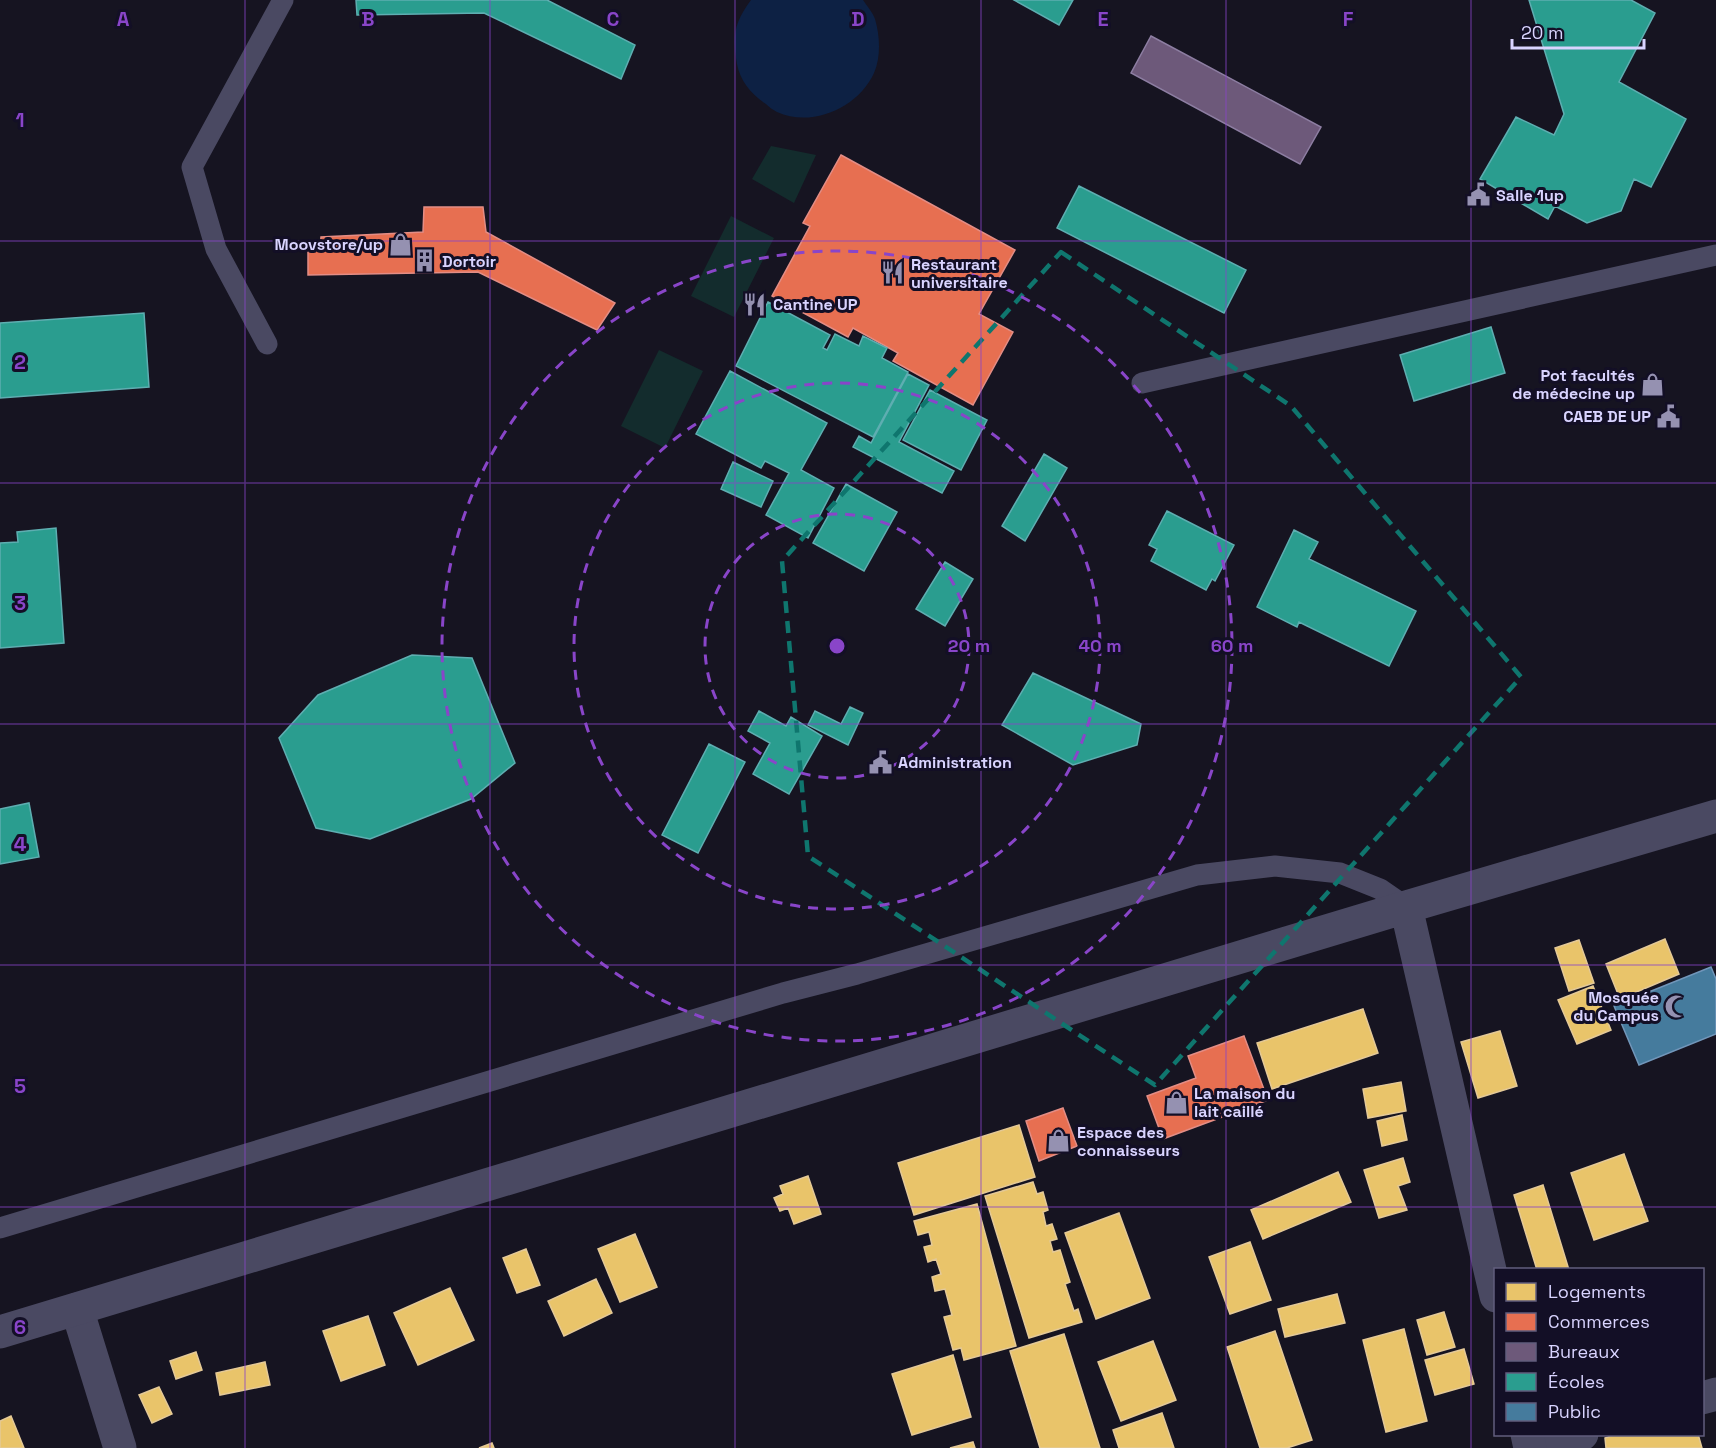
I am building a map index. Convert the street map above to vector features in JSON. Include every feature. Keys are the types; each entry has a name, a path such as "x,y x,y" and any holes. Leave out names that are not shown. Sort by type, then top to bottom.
{"street":[{"path":"0,1332 1406,907 1716,816"},
{"path":"1406,907 1494,1287"},
{"path":"77,1309 120,1448"},
{"path":"1537,1448 1576,1436"}],"lane":[{"path":"267,345 216,249 192,167 283,0"},
{"path":"1142,383 1716,255"},
{"path":"0,1228 783,993 857,974 1197,874 1275,866 1340,873 1380,889 1406,907"}],"highlighted area":[{"path":"1061,252 1291,406 1521,677 1155,1085 808,856 782,561"}],"green space":[{"path":"771,146 816,155 794,203 752,179"},
{"path":"731,216 774,238 734,317 691,296"},
{"path":"659,350 703,371 665,448 621,426"}],"water":[{"path":"751,0 863,0 875,19 879,39 876,67 867,85 846,105 819,116 805,118 791,116 771,108 747,87 737,64 736,30"}],"building: Logements":[{"path":"1665,939 1679,974 1620,999 1606,964"},
{"path":"1579,940 1594,983 1569,991 1555,948"},
{"path":"1593,986 1611,1030 1577,1044 1558,1000"},
{"path":"1363,1009 1378,1053 1272,1089 1257,1043"},
{"path":"1500,1031 1517,1086 1478,1098 1461,1042"},
{"path":"1401,1082 1406,1111 1368,1118 1363,1089"},
{"path":"1402,1115 1407,1140 1382,1146 1377,1121"},
{"path":"1019,1125 1035,1177 914,1215 898,1163"},
{"path":"1624,1154 1648,1221 1594,1240 1571,1173"},
{"path":"1403,1158 1410,1182 1398,1186 1407,1210 1379,1218 1364,1170"},
{"path":"1338,1172 1351,1202 1263,1239 1251,1210"},
{"path":"808,1176 821,1214 794,1224 788,1208 780,1211 774,1198 783,1194 780,1186"},
{"path":"1033,1182 1037,1194 1043,1192 1048,1210 1043,1212 1046,1226 1052,1224 1057,1239 1050,1241 1053,1252 1060,1250 1070,1282 1065,1284 1074,1311 1078,1309 1082,1322 1029,1338 985,1196"},
{"path":"1543,1185 1568,1268 1536,1268 1514,1195"},
{"path":"977,1204 1016,1346 964,1360 961,1348 953,1350 944,1317 952,1315 945,1289 935,1291 932,1277 941,1274 936,1259 928,1262 924,1247 932,1245 929,1232 918,1235 914,1221"},
{"path":"1119,1213 1150,1298 1096,1319 1065,1233"},
{"path":"635,1234 657,1287 620,1302 598,1249"},
{"path":"1250,1242 1271,1300 1230,1314 1209,1257"},
{"path":"526,1249 540,1285 517,1293 503,1258"},
{"path":"596,1279 612,1313 564,1336 548,1301"},
{"path":"450,1288 474,1340 418,1365 394,1313"},
{"path":"1337,1294 1345,1323 1285,1337 1278,1309"},
{"path":"1444,1312 1455,1347 1427,1355 1417,1320"},
{"path":"368,1316 385,1365 341,1381 323,1331"},
{"path":"1404,1329 1427,1421 1386,1432 1363,1340"},
{"path":"1275,1331 1312,1440 1287,1448 1260,1448 1227,1347"},
{"path":"1064,1334 1100,1448 1040,1448 1010,1351"},
{"path":"1153,1341 1176,1400 1121,1421 1098,1362"},
{"path":"1464,1349 1474,1384 1435,1395 1425,1360"},
{"path":"196,1352 202,1370 176,1379 170,1361"},
{"path":"953,1355 971,1417 912,1435 892,1374"},
{"path":"265,1362 270,1385 220,1395 216,1373"},
{"path":"159,1387 172,1414 152,1423 139,1395"},
{"path":"1162,1413 1174,1448 1119,1448 1113,1430"},
{"path":"11,1416 24,1448 0,1448 0,1421"},
{"path":"1611,1436 1699,1436 1702,1448 1606,1448 1605,1438"},
{"path":"973,1442 975,1448 950,1448"},
{"path":"492,1443 494,1448 479,1448"}],"building: Commerces":[{"name":"Restaurant universitaire","path":"841,155 1015,250 979,314 1013,332 973,405 893,361 898,353 853,328 848,337 772,296 810,226 803,223"},
{"name":"Dortoir","path":"424,207 483,207 486,232 615,303 597,330 478,272 308,275 308,248 320,250 321,237 423,232"},
{"path":"1244,1036 1268,1100 1163,1139 1147,1096 1196,1078 1188,1056"},
{"path":"1063,1108 1077,1146 1039,1161 1026,1121"}],"building: Bureaux":[{"path":"1151,36 1321,127 1300,164 1131,73"}],"building: Écoles":[{"path":"356,0 547,0 635,45 621,79 484,13 357,15"},
{"path":"1014,0 1073,0 1059,25"},
{"path":"1529,0 1631,0 1655,13 1619,82 1686,119 1651,187 1634,179 1621,211 1587,223 1555,206 1548,219 1480,179 1516,117 1554,135 1564,114"},
{"path":"1079,186 1246,270 1224,313 1057,228"},
{"path":"768,302 830,335 823,348 827,350 835,334 859,346 863,336 887,348 882,358 908,372 873,437 736,366"},
{"path":"144,313 149,387 0,398 0,323"},
{"path":"1491,327 1505,373 1414,401 1400,355"},
{"path":"730,371 827,423 801,470 834,488 808,538 766,515 789,473 765,461 761,468 696,434"},
{"path":"908,374 929,385 899,442 954,471 942,493 853,447 859,436 871,443"},
{"path":"930,390 987,420 961,470 903,440"},
{"path":"1044,454 1067,468 1025,541 1002,526"},
{"path":"733,462 773,481 761,507 721,489"},
{"path":"846,484 897,512 864,571 813,543"},
{"path":"1167,511 1234,545 1215,581 1212,579 1206,590 1151,561 1157,549 1149,545"},
{"path":"56,528 64,643 0,648 0,543 18,542 17,532"},
{"path":"1294,530 1318,542 1309,559 1416,611 1389,666 1299,622 1297,627 1257,607"},
{"path":"945,562 973,579 945,626 916,609"},
{"path":"412,655 472,658 515,763 471,799 370,839 316,828 279,738 318,695"},
{"path":"1033,673 1141,724 1137,745 1073,765 1002,725"},
{"path":"850,707 863,713 848,745 808,725 815,711 841,724"},
{"path":"759,711 786,726 791,717 822,736 789,794 753,774 770,743 748,731"},
{"path":"709,744 745,762 698,853 662,835"},
{"path":"29,803 39,857 0,864 0,809"}],"building: Public":[{"name":"Mosquée du Campus","path":"1711,967 1716,979 1716,1034 1639,1065 1614,1006"}],"place":[{"name":"Salle 1up","path":"1478,195"},
{"name":"Moovstore/up","path":"401,244"},
{"name":"Dortoir","path":"424,261"},
{"name":"Restaurant universitaire","path":"893,273"},
{"name":"Cantine UP","path":"755,304"},
{"name":"Pot facultés de médecine up","path":"1653,384"},
{"name":"CAEB DE UP","path":"1669,416"},
{"name":"Administration","path":"880,762"},
{"name":"Mosquée du Campus","path":"1677,1006"},
{"name":"La maison du lait caillé","path":"1176,1102"},
{"name":"Espace des connaisseurs","path":"1059,1141"}]}
